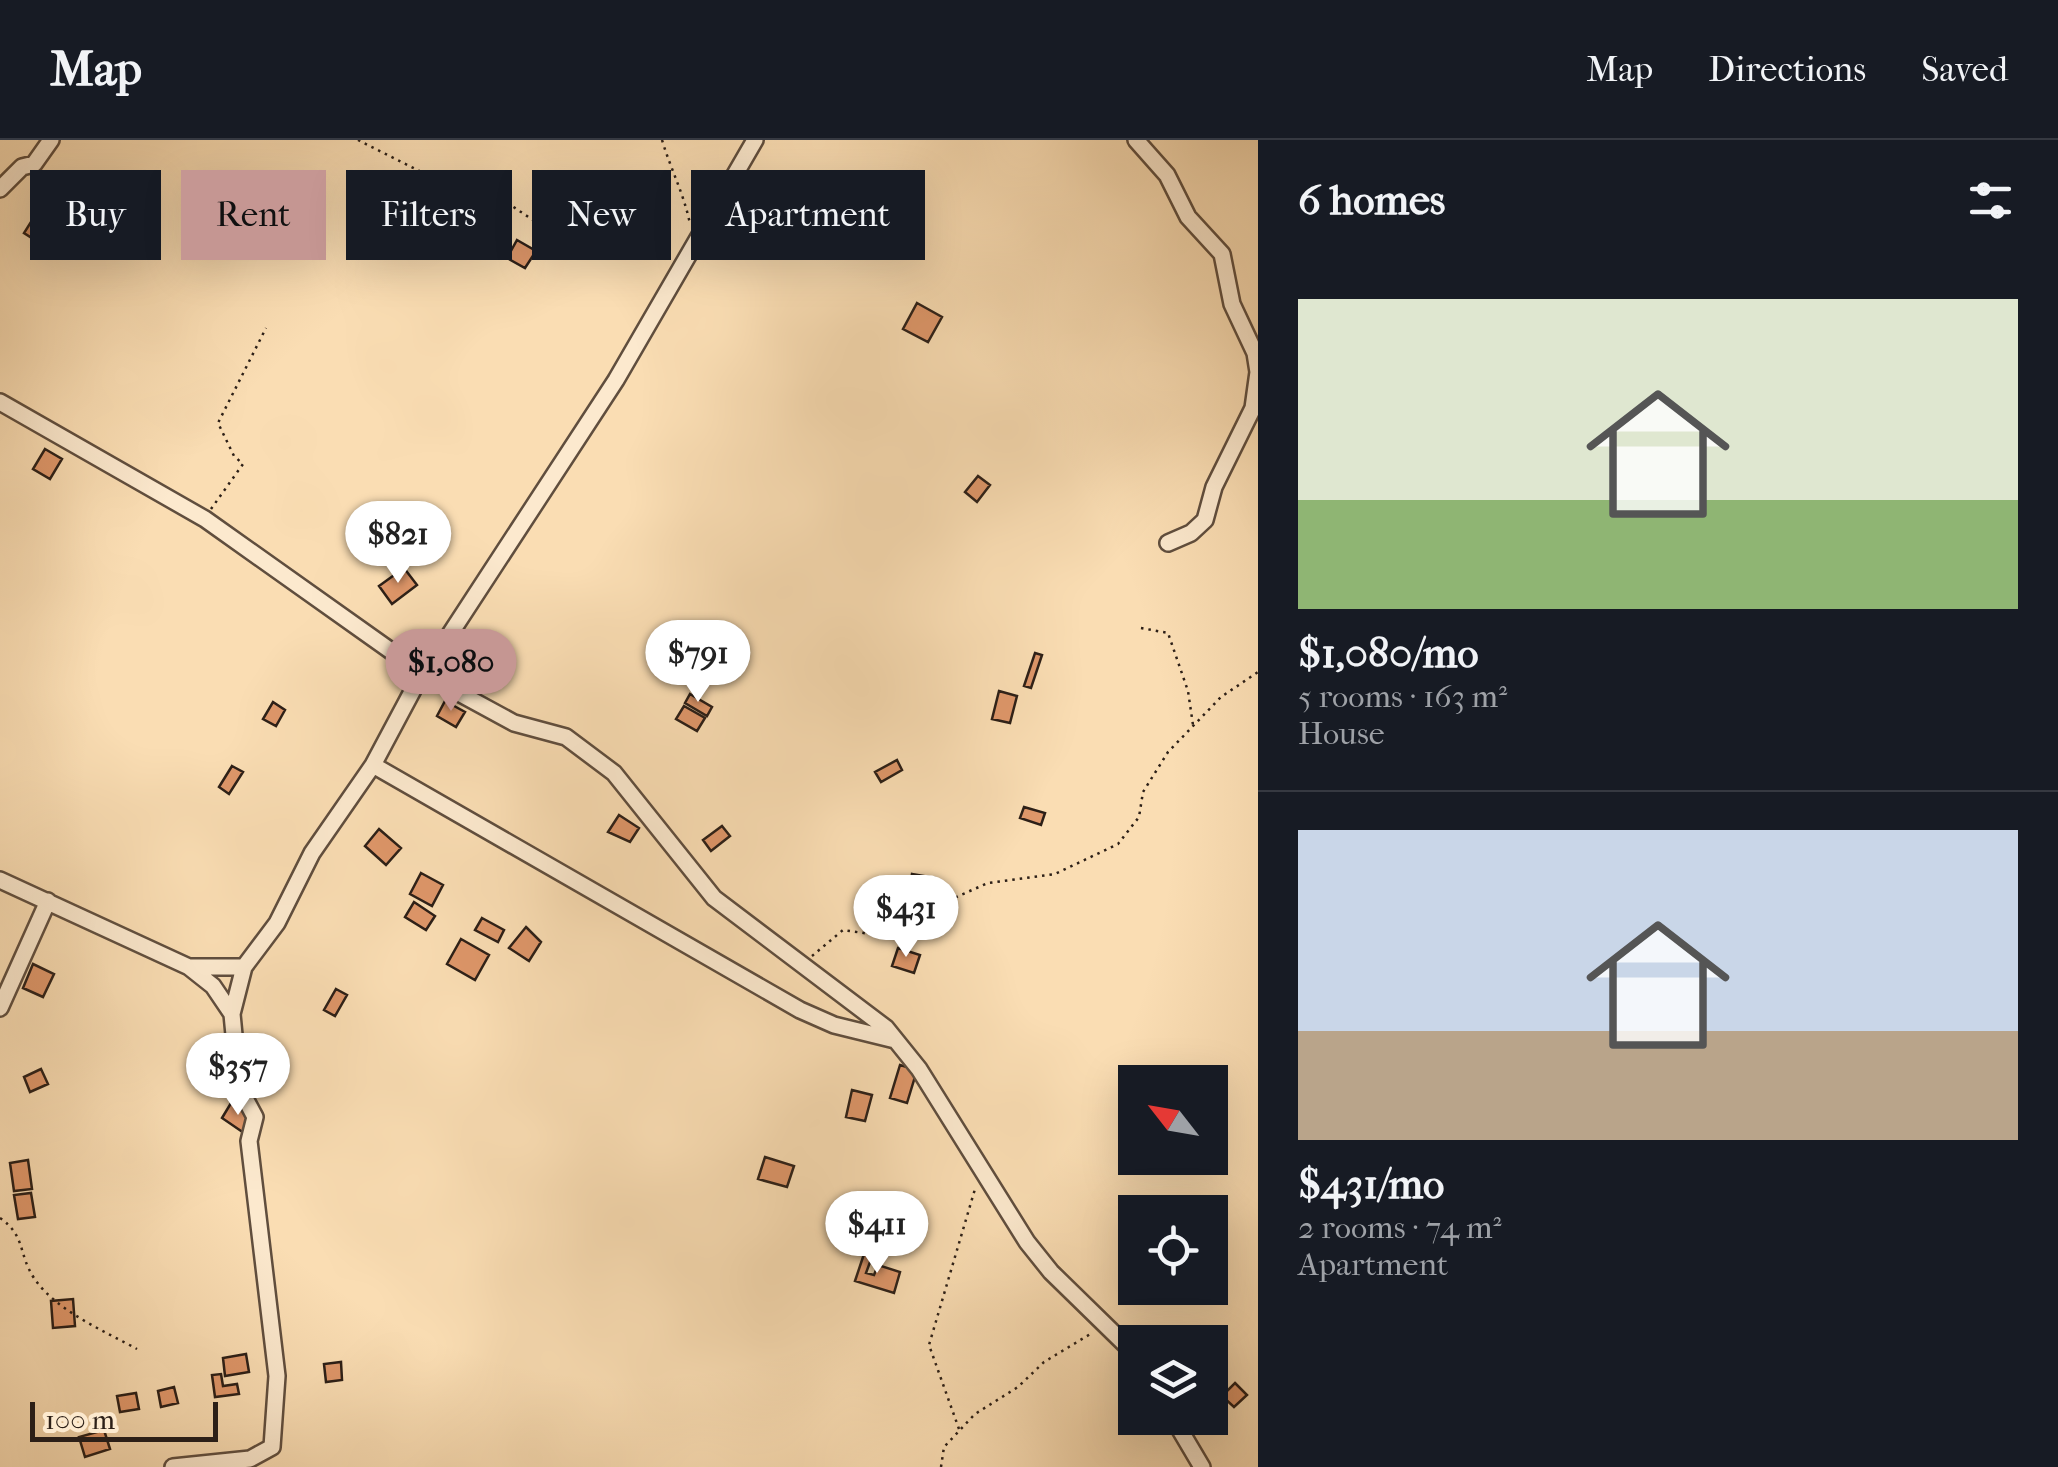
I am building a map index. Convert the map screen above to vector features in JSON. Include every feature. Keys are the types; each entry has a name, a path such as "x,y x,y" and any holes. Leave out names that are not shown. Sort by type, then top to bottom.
{"street":[{"path":"0,189 22,167 34,164 51,140"},
{"path":"172,1467 250,1459 272,1447 276,1434 277,1376 249,1141 255,1118 239,1087 232,1014 244,966 277,922 312,854 373,765 423,673 606,396 755,140"},
{"path":"1136,140 1167,176 1188,217 1222,254 1228,290 1256,353 1258,372 1253,408 1214,487 1205,520 1191,533 1168,543"},
{"path":"2,410 205,519 423,673 514,723 566,737 582,748 632,792 714,898 874,1018 895,1040 936,1095 978,1168 1050,1272 1118,1336"},
{"path":"373,765 800,1010 834,1025 895,1040"},
{"path":"0,880 189,967 213,986 232,1014"},
{"path":"0,1008 48,902"},
{"path":"189,967 244,966"},
{"path":"1183,1435 1202,1467"}],"path":[{"path":"358,140 451,186 486,188 532,219"},
{"path":"662,140 672,174 686,196 691,228"},
{"path":"205,519 242,464 218,423 266,328"},
{"path":"1141,628 1168,633 1188,691 1193,726"},
{"path":"804,964 843,930 877,935 896,915 938,905 988,883 1055,874 1106,852 1118,844 1139,818 1150,782 1193,726 1221,697 1258,672"},
{"path":"959,1429 928,1345 975,1194 978,1168"},
{"path":"0,1218 17,1230 34,1278 56,1299 137,1349"},
{"path":"941,1467 944,1447 975,1414 1018,1388 1044,1362 1075,1346 1104,1321"}],"building":[{"path":"517,240 532,249 525,268 511,260"},
{"path":"917,303 942,317 928,342 903,329"},
{"path":"45,449 62,459 50,479 33,469"},
{"path":"978,476 990,485 977,502 965,492"},
{"path":"404,568 417,585 392,604 379,586"},
{"path":"1035,653 1042,655 1031,688 1024,686"},
{"path":"999,691 1017,696 1010,723 992,719"},
{"path":"690,694 712,707 707,716 685,703"},
{"path":"445,701 465,712 456,727 437,716"},
{"path":"273,702 285,710 276,726 263,719"},
{"path":"684,706 705,718 697,731 676,719"},
{"path":"897,760 902,770 881,782 875,772"},
{"path":"232,766 243,772 229,794 219,787"},
{"path":"1024,807 1045,813 1041,825 1020,818"},
{"path":"619,815 639,828 630,842 608,832"},
{"path":"722,826 730,836 711,851 703,840"},
{"path":"379,829 401,848 386,865 365,846"},
{"path":"421,873 443,885 432,906 410,894"},
{"path":"912,874 935,878 931,896 909,892"},
{"path":"414,902 435,916 426,930 405,917"},
{"path":"482,918 504,930 498,942 475,930"},
{"path":"526,927 541,942 529,961 509,948"},
{"path":"461,939 489,955 475,980 447,964"},
{"path":"898,948 920,955 914,973 892,966"},
{"path":"33,964 54,974 43,997 23,988"},
{"path":"336,989 347,995 335,1016 324,1010"},
{"path":"900,1065 917,1070 907,1103 890,1098"},
{"path":"41,1069 48,1084 30,1092 24,1077"},
{"path":"852,1090 872,1095 865,1121 846,1117"},
{"path":"231,1103 254,1118 244,1133 222,1118"},
{"path":"765,1157 794,1166 787,1187 758,1179"},
{"path":"28,1160 32,1189 14,1191 10,1163"},
{"path":"31,1193 35,1217 18,1219 14,1195"},
{"path":"865,1251 873,1254 866,1273 874,1275 878,1265 900,1272 894,1293 855,1281"},
{"path":"73,1299 75,1326 53,1328 51,1301"},
{"path":"246,1354 249,1372 225,1376 223,1358"},
{"path":"341,1362 342,1380 326,1382 324,1364"},
{"path":"221,1374 223,1386 237,1384 239,1394 215,1397 212,1375"},
{"path":"1235,1383 1247,1395 1234,1407 1228,1402 1228,1390"},
{"path":"174,1387 178,1403 161,1407 158,1391"},
{"path":"136,1393 139,1409 120,1412 117,1396"},
{"path":"104,1430 110,1449 85,1457 79,1437"}]}
